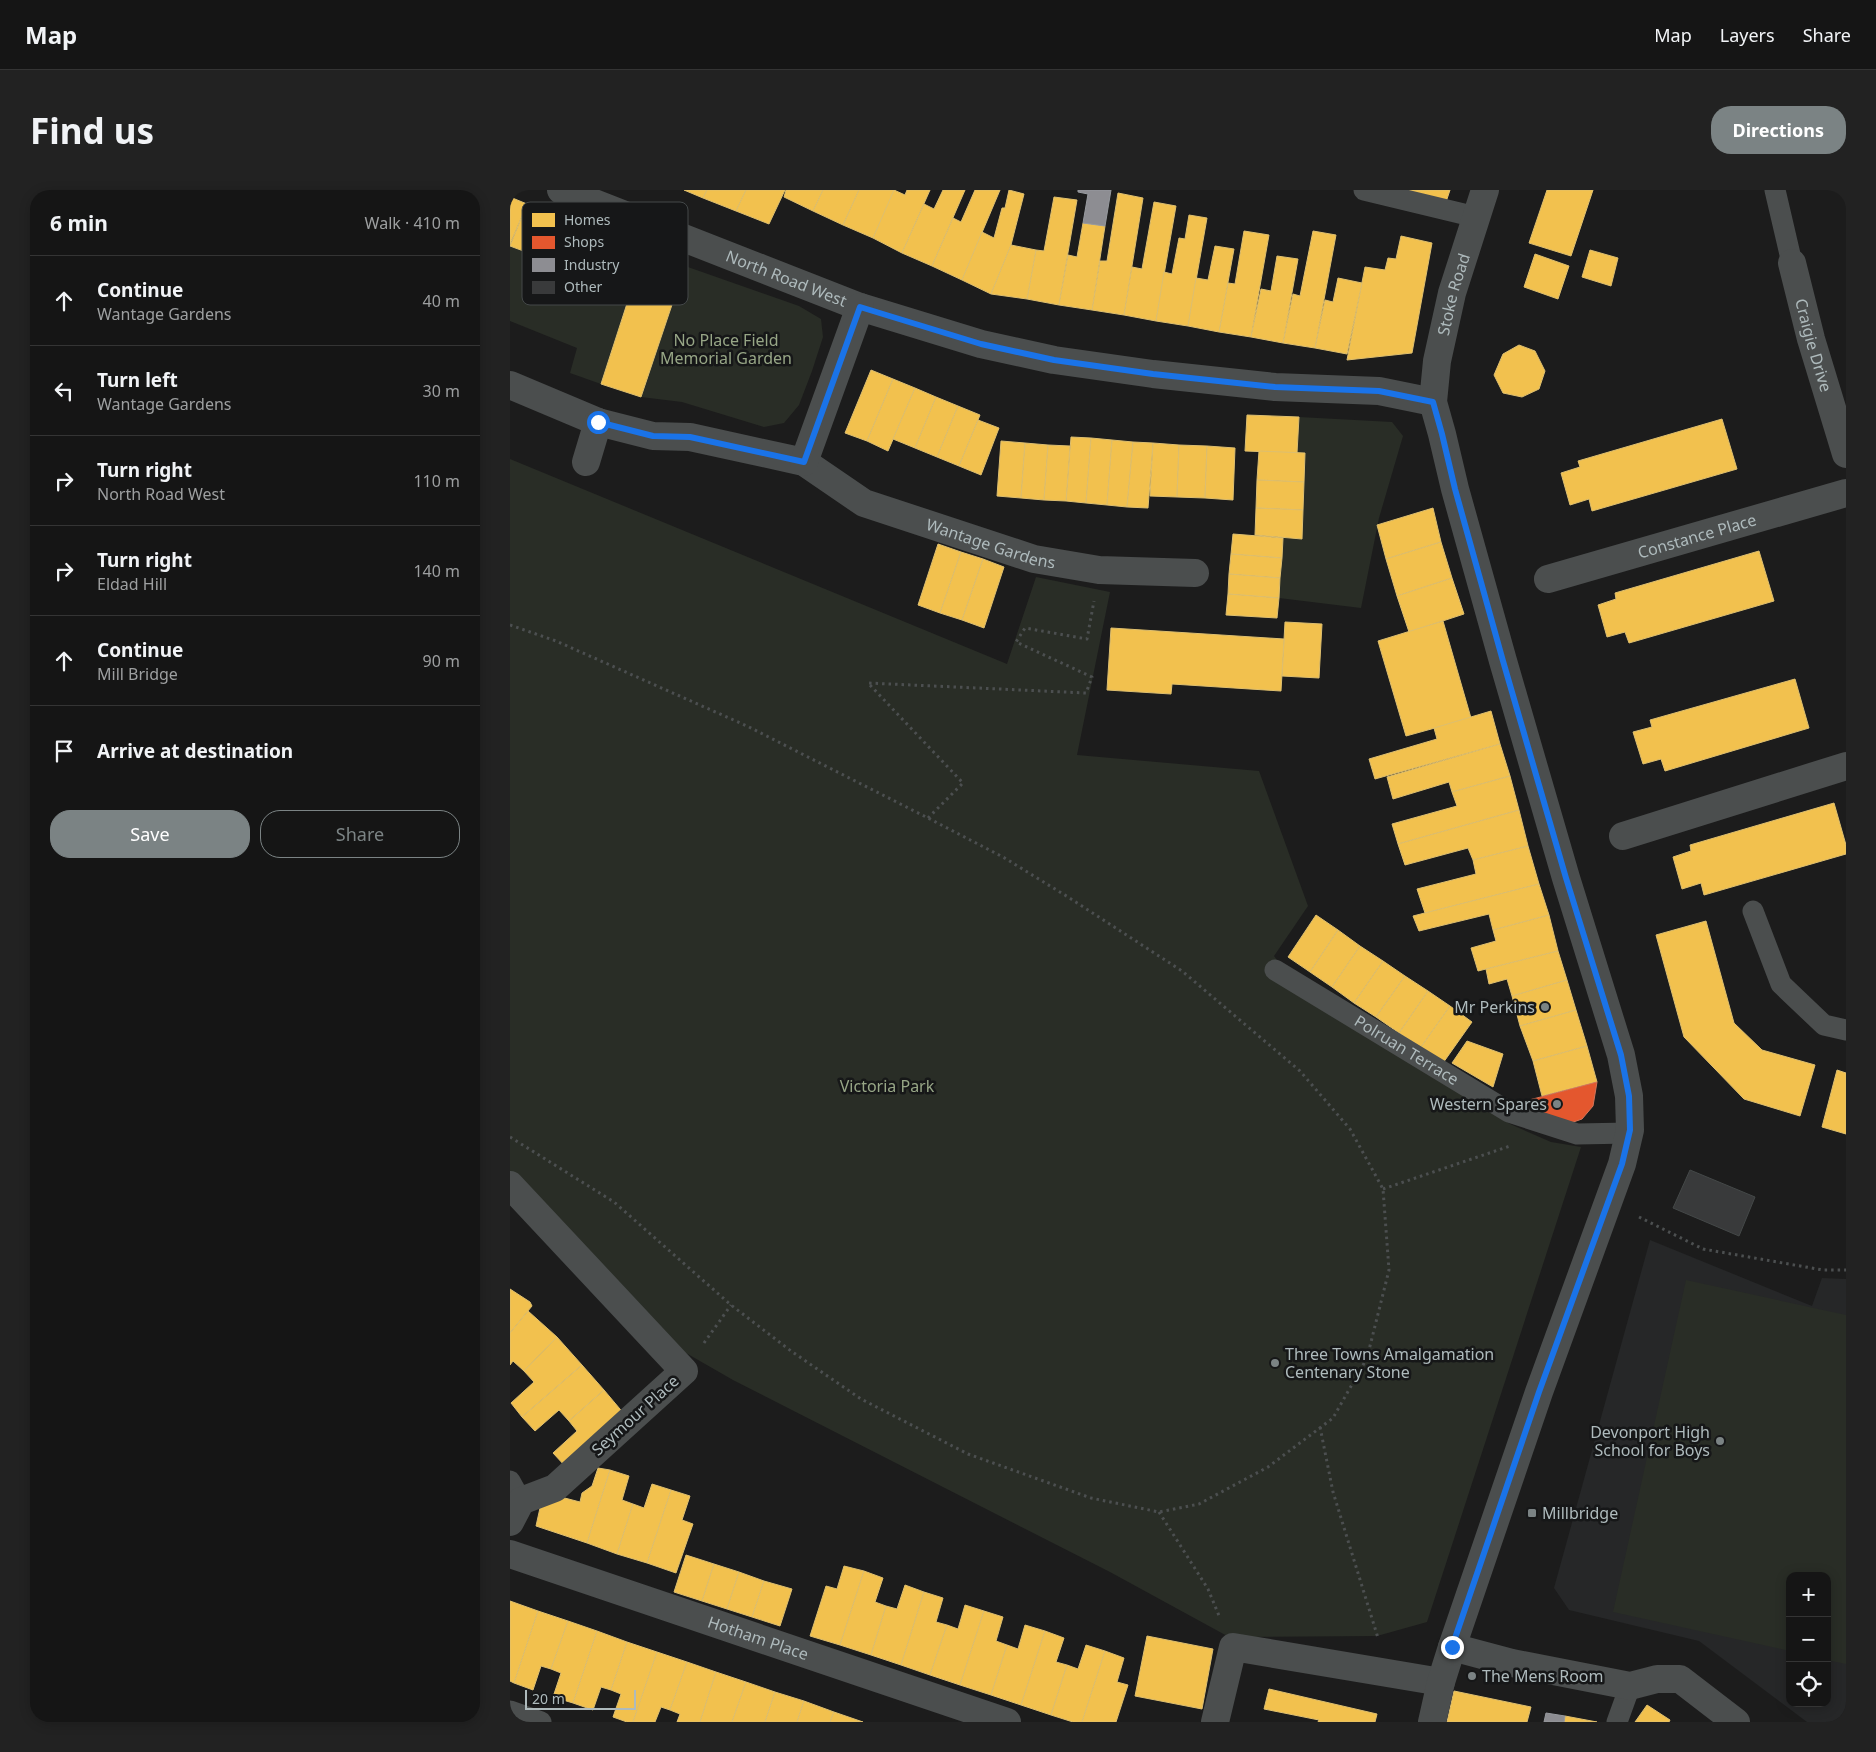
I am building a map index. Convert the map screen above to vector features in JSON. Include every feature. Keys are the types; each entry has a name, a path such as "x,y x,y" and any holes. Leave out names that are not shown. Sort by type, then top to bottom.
{"street":[{"name":"North Road West","path":"561,190 592,202"},
{"name":"Stoke Road","path":"1433,402 1437,361 1452,293 1485,190"},
{"name":"North Road West","path":"688,240 860,307 981,344 1054,360 1153,374 1275,387 1379,391 1433,402"},
{"name":"Craigie Drive","path":"1792,263 1811,339 1846,454"},
{"path":"804,462 860,307"},
{"name":"Wantage Gardens","path":"510,385 598,422 653,436 690,437 804,462 864,503 1034,559 1099,570 1195,573"},
{"path":"1432,1722 1440,1682 1539,1392 1609,1202 1622,1164 1629,1133 1629,1096 1621,1055 1566,878 1508,680 1433,402"},
{"path":"586,462 598,422"},
{"name":"Constance Place","path":"1548,578 1846,493"},
{"path":"1623,836 1846,766"},
{"name":"Seymour Place","path":"510,1185 684,1371 555,1488 514,1501"},
{"name":"Hotham Place","path":"510,1554 1007,1722"},
{"path":"1215,1722 1233,1647 1440,1682"},
{"path":"1452,1647 1512,1663 1630,1686 1658,1679 1680,1679 1736,1722"}],"lane":[{"path":"1364,190 1476,217"},
{"path":"1775,190 1792,263"},
{"path":"1753,910 1781,984 1824,1025 1846,1030"},
{"name":"Polruan Terrace","path":"1275,970 1509,1112 1577,1134 1629,1133"},
{"path":"1616,1722 1630,1686"},
{"path":"510,1711 541,1722"}],"path":[{"path":"928,818 963,783 868,683 1086,693 1092,677 1016,642 1025,628 1087,639 1099,570"},
{"path":"510,626 556,640 747,726 928,818 1003,857 1182,971 1300,1071 1350,1130 1383,1189 1390,1270 1368,1358 1333,1418 1268,1467 1199,1504 1159,1512 1091,1498 968,1454 861,1399 791,1351 731,1305 614,1202 510,1137"},
{"path":"1383,1189 1508,1146 1518,1146"},
{"path":"1609,1202 1702,1249 1823,1270 1846,1270"},
{"path":"684,1371 731,1305"},
{"path":"1320,1427 1333,1492 1377,1636 1395,1674"},
{"path":"1159,1512 1208,1589 1233,1647"}],"shaded area":[{"name":"Devonport High School for Boys","path":"1650,1240 1812,1306 1822,1278 1846,1279 1846,1722 1807,1722 1787,1707 1831,1707 1831,1572 1786,1572 1786,1706 1699,1641 1569,1610 1554,1588"}],"green space":[{"path":"510,246 522,250 522,305 626,305 601,384 570,373 577,348 510,321"},
{"name":"No Place Field Memorial Garden","path":"688,267 799,306 821,319 823,337 812,371 799,405 784,423 764,427 682,402 641,397 672,305 688,305"},
{"path":"1299,417 1392,422 1403,436 1379,518 1361,608 1279,598 1283,538 1301,539 1305,454 1297,453"},
{"name":"Victoria Park","path":"510,459 1007,664 1036,577 1110,592 1077,755 1259,771 1308,906 1274,956 1283,968 1403,1053 1510,1124 1551,1142 1581,1147 1427,1622 1377,1636 1229,1637 1110,1572 733,1380 679,1349 510,1172"},
{"name":"Devonport High School for Boys","path":"1686,1280 1846,1315 1846,1664 1831,1661 1831,1572 1786,1572 1786,1650 1613,1612"}],"building: Homes":[{"path":"684,190 707,190 703,198"},
{"path":"707,190 746,190 736,211 703,198"},
{"path":"746,190 785,190 769,224 736,211"},
{"path":"786,190 823,190 813,211 784,197"},
{"path":"823,190 859,190 843,225 813,211"},
{"path":"859,190 895,190 873,238 843,225"},
{"path":"894,190 905,195 907,190 930,190 902,253 873,238"},
{"path":"943,190 965,190 932,266 902,253 924,204 934,209"},
{"path":"975,190 1000,190 962,280 932,266 953,218 961,222"},
{"path":"1009,190 1024,194 1011,245 991,294 962,280 982,232 994,238 1002,208 1005,208"},
{"path":"1394,190 1450,190 1446,202"},
{"path":"1547,190 1593,190 1571,256 1529,243"},
{"path":"1118,193 1143,198 1124,315 1092,310 1100,261 1107,261"},
{"path":"510,197 522,202 522,216 510,244"},
{"path":"1054,197 1077,200 1059,305 1027,299 1036,250 1044,251"},
{"path":"1154,202 1176,206 1156,321 1124,315 1132,267 1142,269"},
{"path":"1189,215 1207,218 1188,326 1156,321 1164,272 1172,274 1179,238 1185,239"},
{"path":"522,216 522,250 510,246"},
{"path":"1083,223 1105,226 1092,310 1059,305 1068,255 1077,257"},
{"path":"1244,231 1269,235 1251,337 1219,332 1228,283 1235,284"},
{"path":"1313,231 1336,235 1315,348 1283,343 1293,294 1300,296"},
{"path":"1401,236 1432,243 1412,353 1347,360 1365,267 1385,270 1388,258 1396,259"},
{"path":"1011,245 1036,250 1027,299 991,294"},
{"path":"1215,246 1234,249 1219,332 1188,326 1196,278 1208,280"},
{"path":"1590,250 1618,258 1611,286 1582,277"},
{"path":"1535,254 1569,266 1558,299 1524,287"},
{"path":"1277,256 1298,259 1283,343 1251,337 1261,289 1271,291"},
{"path":"1338,278 1362,283 1347,354 1315,348 1325,300 1333,302"},
{"path":"627,305 672,305 641,397 601,384"},
{"path":"1519,345 1535,351 1545,371 1539,389 1522,397 1503,393 1494,375 1503,354"},
{"path":"871,370 893,379 867,441 845,433"},
{"path":"893,379 915,388 888,451 867,441"},
{"path":"915,388 936,397 915,448 893,439"},
{"path":"936,397 958,406 937,457 915,448"},
{"path":"958,406 980,415 959,466 937,457"},
{"path":"1247,415 1299,417 1297,453 1245,451"},
{"path":"1722,419 1737,469 1592,511 1589,499 1570,505 1561,473 1580,467 1578,461"},
{"path":"978,420 999,428 981,475 959,466"},
{"path":"1071,437 1091,438 1086,503 1066,501"},
{"path":"1091,438 1112,440 1107,505 1086,503"},
{"path":"1112,440 1133,442 1127,507 1107,505"},
{"path":"1001,441 1025,443 1021,498 997,496"},
{"path":"1133,442 1153,443 1148,508 1127,507"},
{"path":"1025,443 1048,445 1044,500 1021,498"},
{"path":"1153,443 1179,445 1177,497 1150,496"},
{"path":"1048,445 1070,446 1066,501 1044,500"},
{"path":"1179,445 1207,446 1205,498 1177,497"},
{"path":"1207,446 1235,448 1233,500 1205,498"},
{"path":"1259,451 1305,453 1304,482 1257,480"},
{"path":"1257,480 1304,482 1303,510 1256,508"},
{"path":"1256,508 1303,510 1302,539 1255,535"},
{"path":"1433,508 1441,542 1386,559 1377,525"},
{"path":"1233,534 1283,538 1282,558 1231,554"},
{"path":"1441,542 1452,578 1397,596 1386,559"},
{"path":"938,544 961,552 940,613 918,605"},
{"path":"1759,551 1774,601 1629,643 1625,632 1607,637 1598,605 1616,599 1615,593"},
{"path":"961,552 983,559 962,620 940,613"},
{"path":"1231,554 1282,558 1280,578 1229,574"},
{"path":"983,559 1004,567 984,628 962,620"},
{"path":"1229,574 1280,578 1279,598 1228,594"},
{"path":"1452,578 1464,614 1409,632 1397,596"},
{"path":"1228,594 1279,598 1277,618 1226,615"},
{"path":"1443,621 1471,718 1406,736 1378,641"},
{"path":"1285,622 1322,624 1319,678 1282,676"},
{"path":"1111,628 1284,639 1281,691 1172,684 1171,694 1107,690"},
{"path":"1795,679 1809,728 1665,771 1661,759 1643,764 1633,732 1652,727 1650,720"},
{"path":"1491,711 1500,744 1375,779 1369,759 1437,739 1434,728"},
{"path":"1500,744 1510,776 1452,792 1449,782 1393,799 1387,777"},
{"path":"1510,776 1519,810 1398,844 1392,824 1457,806 1452,792"},
{"path":"1834,803 1846,845 1846,854 1704,895 1701,883 1682,889 1673,857 1691,851 1690,845"},
{"path":"1519,810 1528,846 1473,860 1468,848 1405,865 1398,844"},
{"path":"1528,846 1539,884 1425,913 1417,889 1476,874 1473,860"},
{"path":"1539,884 1549,915 1493,930 1489,914 1419,931 1413,916"},
{"path":"1316,915 1338,930 1310,972 1288,957"},
{"path":"1549,915 1558,951 1478,971 1471,948 1496,941 1493,930"},
{"path":"1706,921 1734,1023 1762,1050 1815,1065 1800,1116 1744,1099 1684,1037 1656,935"},
{"path":"1338,930 1360,946 1332,987 1310,972"},
{"path":"1360,946 1383,961 1354,1003 1332,987"},
{"path":"1558,951 1567,980 1512,996 1507,979 1489,984 1486,969"},
{"path":"1383,961 1405,976 1376,1017 1354,1003"},
{"path":"1405,976 1428,991 1399,1033 1376,1017"},
{"path":"1567,980 1576,1010 1520,1026 1512,996"},
{"path":"1428,991 1450,1006 1421,1047 1399,1033"},
{"path":"1450,1006 1472,1022 1443,1063 1421,1047"},
{"path":"1576,1010 1587,1046 1533,1061 1520,1026"},
{"path":"1467,1041 1503,1054 1493,1087 1452,1063"},
{"path":"1587,1046 1597,1082 1542,1096 1533,1061"},
{"path":"1837,1070 1846,1073 1846,1134 1822,1127"},
{"path":"510,1289 530,1302 532,1306 510,1333"},
{"path":"528,1311 557,1337 524,1371 513,1361 510,1365 510,1333"},
{"path":"557,1337 582,1365 522,1417 511,1403 534,1382 524,1371"},
{"path":"582,1365 604,1390 569,1421 559,1410 535,1431 522,1417"},
{"path":"604,1390 625,1415 566,1467 553,1453 577,1431 569,1421"},
{"path":"598,1468 610,1470 587,1543 536,1526 540,1508 557,1496 580,1502 582,1493 592,1486"},
{"path":"610,1470 629,1476 622,1500 633,1504 617,1554 587,1543"},
{"path":"652,1484 671,1490 647,1563 617,1554 633,1504 644,1508"},
{"path":"671,1490 690,1496 682,1520 693,1524 676,1573 647,1563"},
{"path":"686,1555 714,1564 702,1601 674,1592"},
{"path":"714,1564 739,1572 727,1609 702,1601"},
{"path":"844,1566 864,1571 840,1645 810,1636 826,1586 837,1589"},
{"path":"864,1571 883,1578 875,1602 886,1606 871,1655 840,1645"},
{"path":"739,1572 764,1581 752,1617 727,1609"},
{"path":"764,1581 792,1589 780,1626 752,1617"},
{"path":"905,1585 924,1592 901,1665 871,1655 886,1606 897,1609"},
{"path":"924,1592 943,1598 936,1622 947,1625 930,1675 901,1665"},
{"path":"510,1601 538,1611 514,1683 510,1681"},
{"path":"965,1605 984,1611 960,1685 930,1675 947,1625 958,1629"},
{"path":"538,1611 568,1621 551,1669 541,1666 533,1690 514,1683"},
{"path":"984,1611 1003,1617 996,1641 1007,1645 991,1695 960,1685"},
{"path":"568,1621 597,1631 573,1703 553,1697 561,1673 551,1669"},
{"path":"1025,1625 1045,1631 1021,1705 991,1695 1007,1645 1018,1649"},
{"path":"597,1631 627,1642 611,1690 601,1687 593,1710 573,1703"},
{"path":"1045,1631 1064,1638 1056,1662 1067,1665 1051,1715 1021,1705"},
{"path":"1147,1636 1213,1649 1202,1709 1135,1696"},
{"path":"627,1642 657,1652 633,1722 613,1717 621,1694 611,1690"},
{"path":"1086,1645 1105,1651 1082,1722 1073,1722 1051,1715 1067,1665 1078,1669"},
{"path":"1105,1651 1124,1658 1117,1682 1128,1685 1116,1722 1082,1722"},
{"path":"657,1652 687,1662 670,1710 661,1707 655,1722 633,1722"},
{"path":"687,1662 716,1672 700,1722 677,1722 680,1714 670,1710"},
{"path":"716,1672 746,1682 732,1722 700,1722"},
{"path":"746,1682 775,1692 765,1722 732,1722"},
{"path":"1269,1689 1377,1714 1375,1722 1318,1722 1319,1720 1264,1709"},
{"path":"1454,1691 1531,1707 1527,1722 1447,1722"},
{"path":"775,1692 804,1701 797,1722 765,1722"},
{"path":"804,1701 834,1712 830,1722 797,1722"},
{"path":"1647,1705 1670,1720 1669,1722 1635,1722"},
{"path":"834,1712 863,1722 830,1722"},
{"path":"1565,1716 1597,1722 1564,1722"}],"building: Shops":[{"name":"Western Spares","path":"1597,1082 1593,1106 1582,1119 1559,1127 1518,1103"}],"building: Industry":[{"path":"1078,190 1111,190 1105,226 1083,223 1088,194 1078,192"},
{"path":"1546,1713 1565,1716 1564,1722 1544,1722"}],"building: Other":[{"path":"1690,1170 1755,1197 1739,1236 1673,1208"}],"place":[{"name":"Mr Perkins","path":"1545,1007"},
{"name":"Western Spares","path":"1557,1104"},
{"name":"Three Towns Amalgamation Centenary Stone","path":"1275,1363"},
{"name":"Devonport High School for Boys","path":"1720,1441"},
{"name":"Millbridge","path":"1532,1513"},
{"name":"The Mens Room","path":"1472,1676"}],"route":[{"path":"598,422 653,436 690,437 804,462 860,307 981,344 1054,360 1153,374 1275,387 1379,391 1433,402 1503,661 1566,878 1621,1055 1629,1096 1630,1130 1622,1164 1539,1392 1452,1647"}]}
